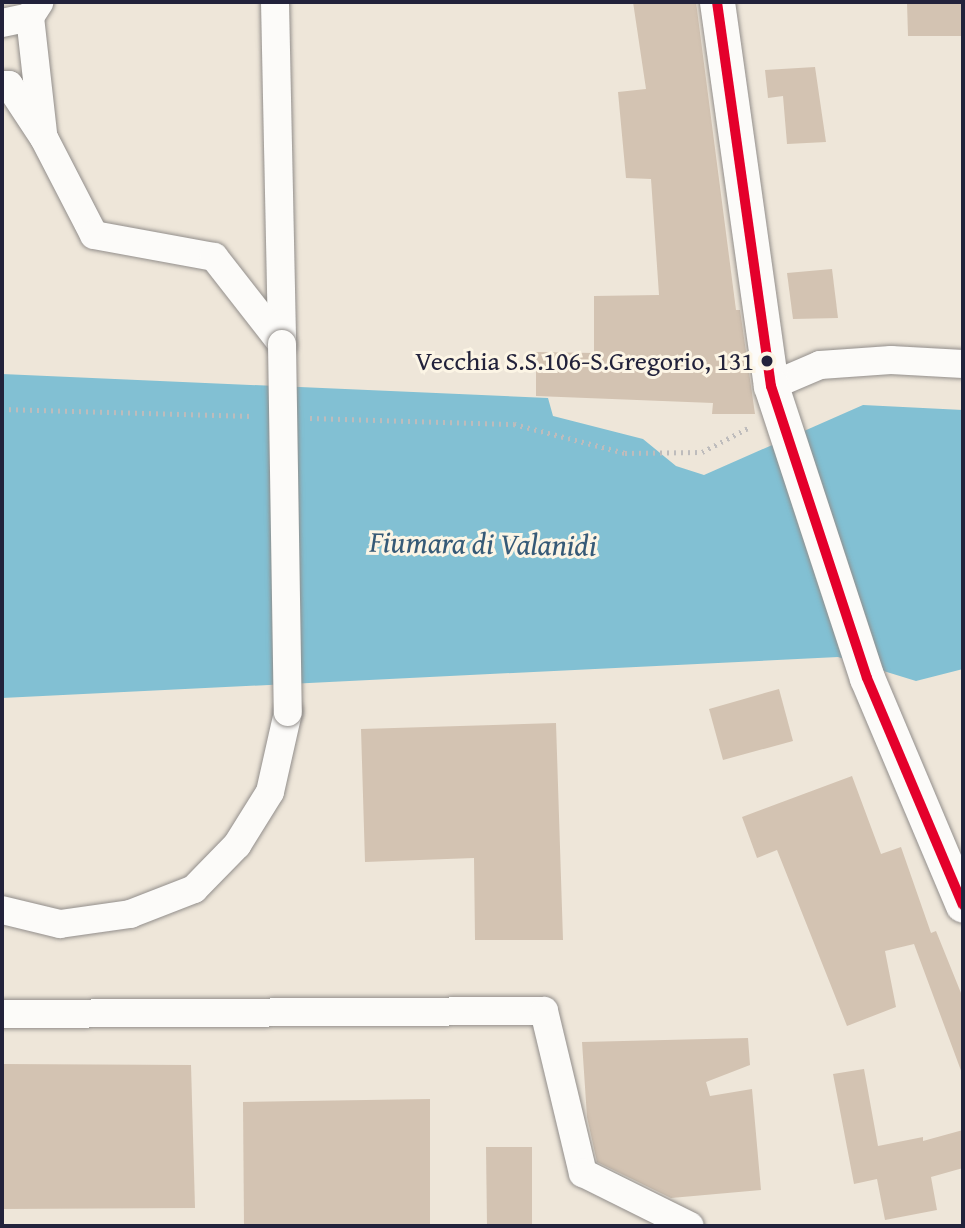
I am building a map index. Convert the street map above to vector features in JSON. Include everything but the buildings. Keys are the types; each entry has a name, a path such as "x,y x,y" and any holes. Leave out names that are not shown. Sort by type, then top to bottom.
{"street":[{"path":"2,910 60,924 130,914 194,889 237,845 270,792 285,740 288,712 275,11 254,2"},
{"path":"717,2 778,407 867,678 963,905"},
{"path":"2,23 35,10 44,138"},
{"path":"2,85 9,85 44,138 94,235 214,257 282,344"},
{"path":"778,407 820,365 891,360 963,364"},
{"path":"2,1014 544,1011 583,1173 690,1226"}],"path":[{"path":"306,418 514,424 625,453 702,452 778,407"},
{"path":"2,409 265,417"}],"water":[{"name":"Fiumara di Valanidi","path":"2,374 548,398 553,416 643,439 676,466 704,475 863,405 963,410 963,669 916,681 838,657 2,698"}],"transit line":[{"path":"717,2 771,386 867,678 963,905"}],"place":[{"name":"Vecchia S.S.106-S.Gregorio, 131","path":"767,361"}]}
